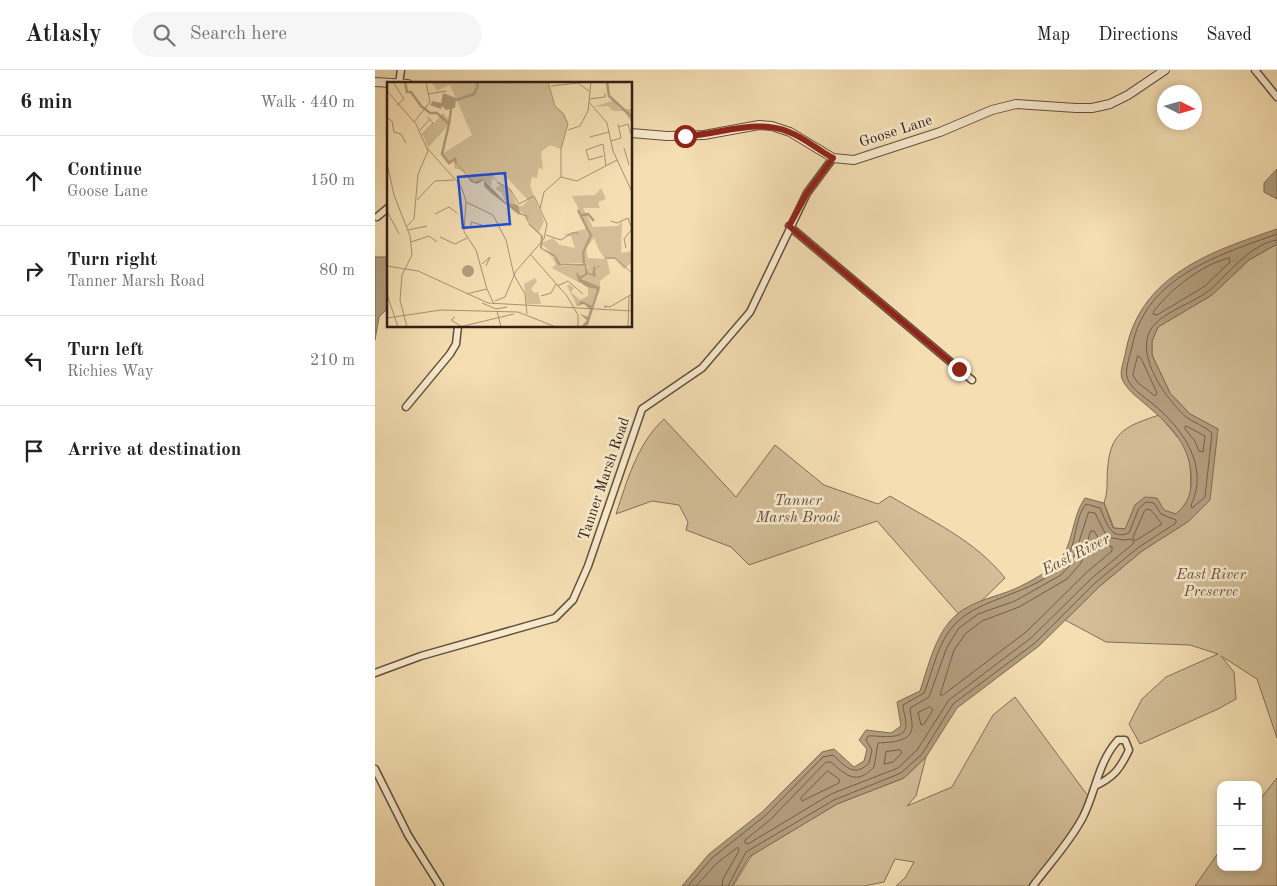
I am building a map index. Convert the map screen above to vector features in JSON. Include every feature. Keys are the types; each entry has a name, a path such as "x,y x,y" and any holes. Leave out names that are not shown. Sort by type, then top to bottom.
{"street":[{"name":"Goose Lane","path":"833,158 844,160 866,157 940,132 992,110 1016,104 1076,108 1092,108 1110,104 1128,95 1165,70"},
{"path":"1255,70 1277,97"},
{"path":"633,133 703,136 759,125 772,126 790,132 833,158"},
{"name":"Tanner Marsh Road","path":"375,673 421,656 555,618 573,600 589,566 642,410 702,368 749,312 789,226 807,193 833,158"},
{"path":"377,217 387,209"},
{"path":"789,226 972,380"},
{"path":"406,406 450,354 456,344 458,328"},
{"path":"1033,886 1068,842 1082,818 1095,786 1101,764 1111,748 1118,740 1125,740 1129,750 1125,758 1111,778 1095,786"},
{"path":"375,769 411,842 440,886"}],"green space":[{"name":"East River Preserve","path":"1277,244 1277,738 1257,679 1221,656 1234,672 1236,699 1140,744 1129,724 1142,699 1166,677 1218,654 1190,645 1106,642 1065,620 1100,586 1142,551 1189,521 1218,429 1190,414 1170,393 1152,355 1152,341 1158,327 1212,295 1249,260"},
{"path":"1159,415 1185,446 1190,458 1191,494 1185,505 1176,514 1135,505 1126,529 1114,528 1104,503 1108,465 1113,444 1118,436 1131,426"},
{"name":"Tanner Marsh Brook","path":"664,419 736,497 775,445 824,485 878,504 890,496 952,532 980,553 1005,578 963,619 877,521 749,565 731,547 686,530 688,522 679,505 652,501 616,514 640,451"},
{"path":"1015,697 1091,800 1082,819 1033,886 896,886 905,878 914,862 895,859 884,882 864,886 733,886 752,855 837,804 904,778 926,757 916,796 907,806 952,787 993,715"},
{"path":"1277,778 1277,886 1195,886 1217,855 1217,871 1262,871 1262,797"}],"water":[{"path":"1277,169 1277,199 1264,192 1264,183"},
{"name":"East River","path":"1277,229 1277,244 1249,260 1212,295 1158,327 1152,341 1152,355 1170,393 1190,414 1218,429 1210,500 1189,521 1142,551 1100,586 1039,646 957,708 926,757 904,778 837,804 749,857 732,886 682,886 709,854 762,812 822,752 834,749 854,767 864,761 867,749 859,740 866,730 891,733 901,726 897,702 920,691 929,663 944,628 956,615 969,606 1019,587 1053,567 1067,549 1077,514 1085,498 1104,503 1113,528 1125,529 1135,505 1145,497 1157,498 1164,510 1176,514 1180,510 1187,501 1191,486 1189,463 1182,443 1169,426 1132,393 1122,379 1121,372 1134,324 1147,302 1163,284 1183,269 1205,257"},
{"path":"375,257 387,257 387,309 379,317 375,340"}],"route":[{"path":"685,136 703,136 759,125 772,126 790,132 833,158 807,193 789,226 959,369"}]}
